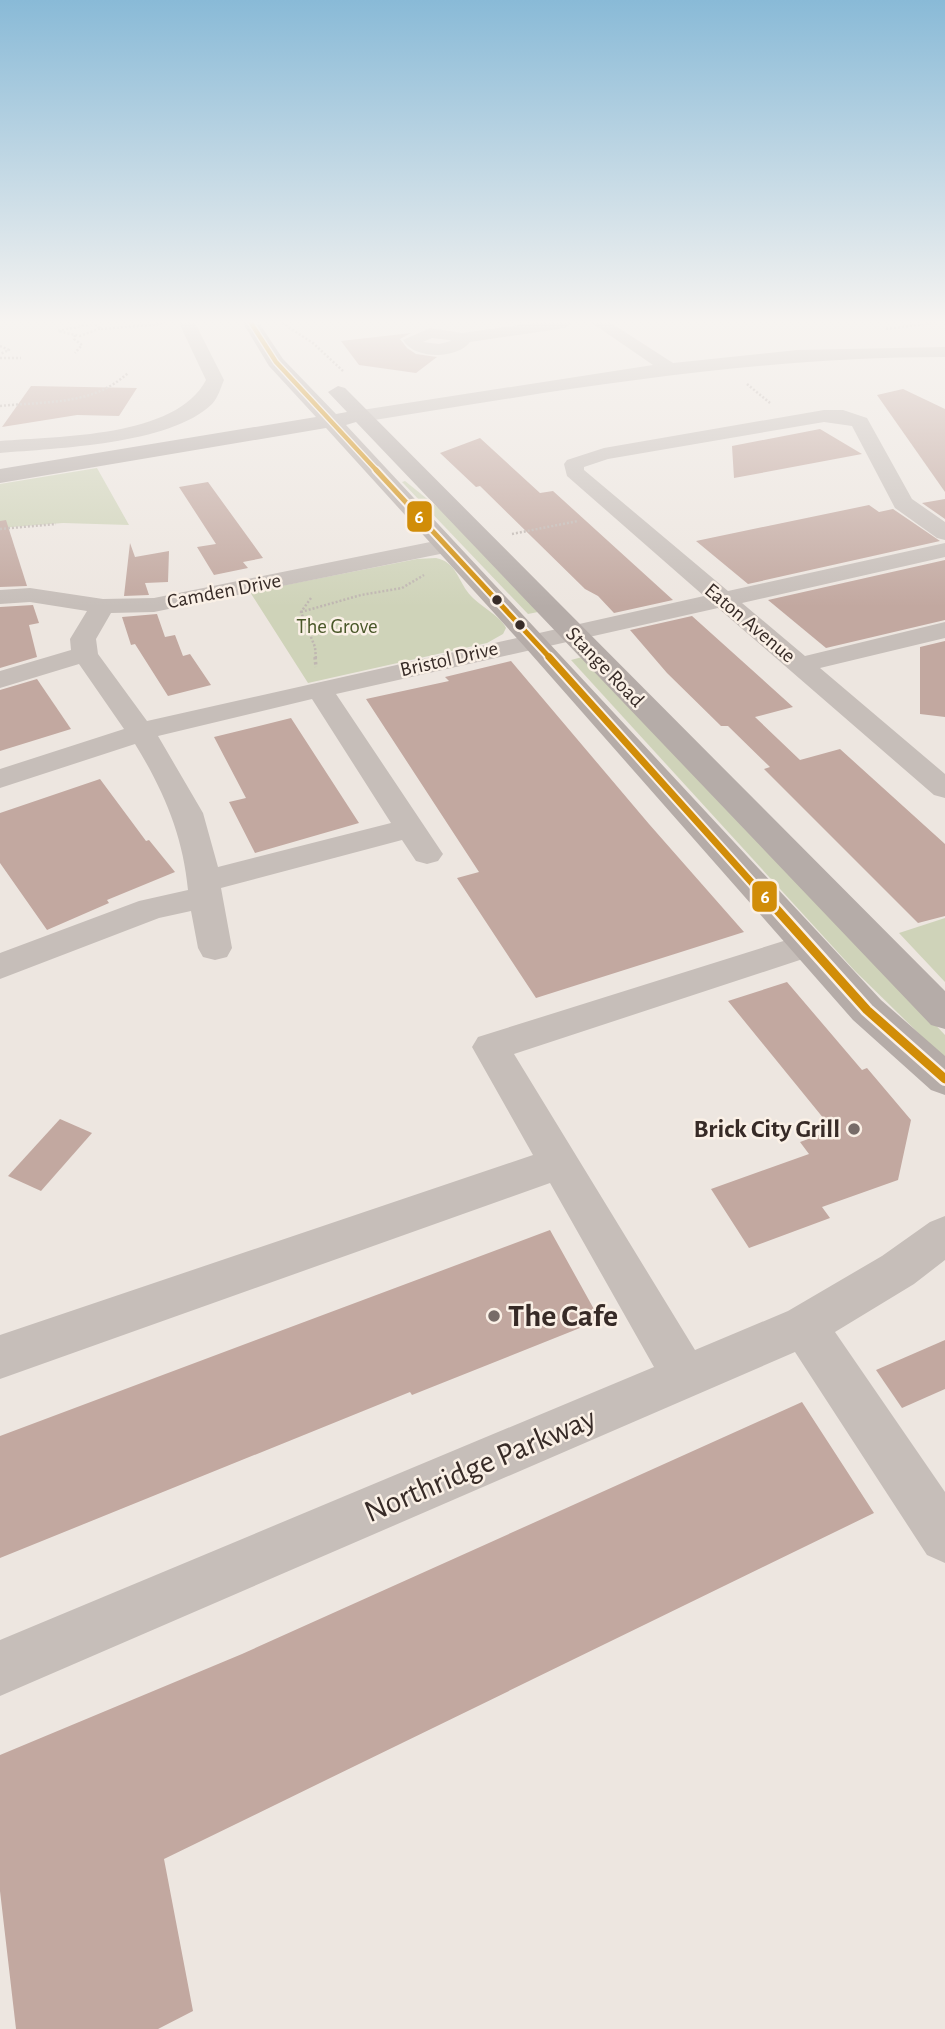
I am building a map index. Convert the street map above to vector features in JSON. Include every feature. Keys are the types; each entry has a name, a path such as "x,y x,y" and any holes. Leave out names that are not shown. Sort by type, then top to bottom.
{"main road":[{"name":"Stange Road","path":"328,418 437,559 534,640 867,1010 945,1079"},
{"path":"0,475 352,418"},
{"name":"Stange Road","path":"364,418 945,1015"}],"street":[{"path":"0,447 119,434 175,418"},
{"name":"Eaton Avenue","path":"814,418 589,457 574,464 574,472 945,789"},
{"name":"Eaton Avenue","path":"848,418 860,422 903,503 945,533"},
{"name":"Bristol Drive","path":"0,779 139,732 534,640 945,550"},
{"name":"Camden Drive","path":"0,597 30,595 103,606 154,606 437,559"},
{"path":"103,606 83,639 85,654 181,796 196,837 208,924 215,948"},
{"path":"800,665 945,630"},
{"path":"0,680 85,654"},
{"path":"0,967 241,874 418,841 322,688"},
{"path":"686,1378 491,1047 809,945"},
{"path":"0,1357 559,1163"},
{"name":"Northridge Parkway","path":"0,1668 804,1326 898,1270 945,1235"},
{"path":"804,1326 945,1537"}],"path":[{"path":"512,534 578,521"},
{"path":"0,529 56,524"},
{"path":"301,612 325,608 358,596 395,592 415,584 437,559"},
{"path":"301,612 315,592"},
{"path":"301,612 315,646 316,673 322,688"}],"green space":[{"path":"97,468 129,525 63,523 0,528 0,484"},
{"path":"405,481 457,523 543,611 528,614 402,482"},
{"name":"The Grove","path":"436,558 449,564 471,596 504,624 506,628 503,634 487,643 308,683 250,592 417,559"},
{"path":"586,656 945,1035 945,1059 855,971 571,660"},
{"path":"945,918 945,982 899,933"}],"building":[{"path":"9,418 60,418 2,427"},
{"path":"893,418 945,418 945,492"},
{"path":"820,429 862,454 734,478 732,446"},
{"path":"480,438 540,493 553,491 673,600 614,613 598,596 585,589 480,486 476,487 440,453"},
{"path":"208,482 263,558 243,562 248,568 214,575 197,547 216,544 179,487"},
{"path":"945,499 945,519 922,503"},
{"path":"869,505 879,512 893,509 940,541 748,584 696,541"},
{"path":"6,520 27,586 0,587 0,521"},
{"path":"130,543 135,557 169,551 168,582 145,583 149,595 124,596"},
{"path":"945,560 945,620 826,648 768,600"},
{"path":"33,605 39,623 29,625 37,657 0,668 0,607"},
{"path":"157,614 165,637 175,635 183,656 190,654 211,685 168,696 135,644 131,645 122,617"},
{"path":"692,616 793,707 755,717 800,760 840,749 945,844 945,916 918,923 764,769 770,767 728,726 721,726 667,673 630,630"},
{"path":"945,641 945,717 920,714 920,647"},
{"path":"511,661 744,932 536,998 457,878 479,872 366,699 449,681 445,677"},
{"path":"37,679 71,729 0,751 0,690"},
{"path":"291,718 359,823 255,853 229,802 246,798 214,737"},
{"path":"100,779 146,841 149,840 175,872 107,900 109,903 47,930 0,863 0,813"},
{"path":"787,982 862,1070 867,1068 911,1120 898,1180 822,1207 830,1218 749,1248 711,1189 809,1154 800,1142 833,1130 728,1001"},
{"path":"60,1119 92,1133 41,1191 8,1176"},
{"path":"550,1230 600,1320 412,1395 410,1392 0,1558 0,1436"},
{"path":"945,1340 945,1389 902,1408 876,1370"},
{"path":"802,1402 874,1513 164,1859 193,2011 158,2029 16,2029 0,1891 0,1755 242,1654"}],"transit line":[{"name":"6","path":"328,418 534,640 867,1010 945,1079"}],"place":[{"name":"Brick City Grill","path":"854,1129"},
{"name":"The Cafe","path":"494,1316"}]}
